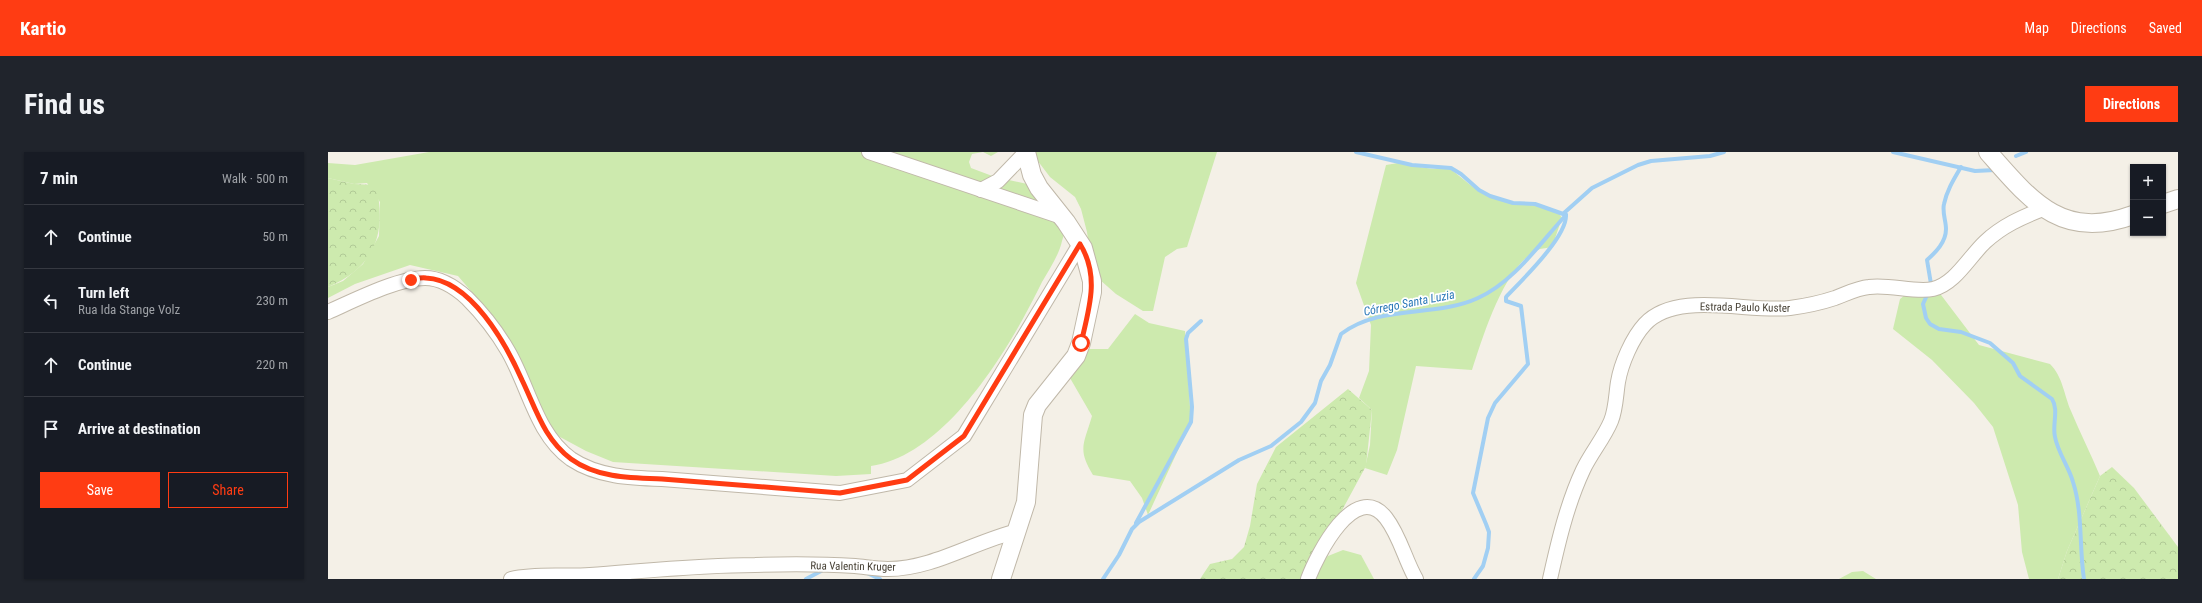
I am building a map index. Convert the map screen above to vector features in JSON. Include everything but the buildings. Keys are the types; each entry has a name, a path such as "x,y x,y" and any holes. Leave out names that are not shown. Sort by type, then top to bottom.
{"street":[{"path":"869,152 1062,217"},
{"path":"981,190 998,181 1026,152"},
{"path":"1001,579 1018,530 1027,491 1030,426 1033,415 1037,405 1070,366 1081,343 1092,292 1092,281 1087,258 1080,244 1062,217 1048,201 1032,175 1026,152"},
{"path":"1988,152 2010,177 2043,209 2070,220 2086,223 2106,222 2130,216"},
{"path":"2166,203 2178,198"},
{"name":"Estrada Paulo Kuster","path":"1550,579 1570,505 1583,470 1612,418 1618,379 1626,358 1637,335 1645,324 1654,317 1681,308 1703,305 1767,309 1796,307 1836,298 1868,287 1885,286 1924,290 1932,289 1942,286 1955,276 1986,242 2008,224 2043,209"},
{"path":"328,312 411,280 426,278 442,281 458,290 478,309 495,330 508,351 545,432 558,448 572,459 588,468 615,476 840,493 907,480 964,436 1080,244"},
{"path":"1308,579 1313,566 1338,525 1347,515 1357,509 1369,507 1378,510 1386,519 1416,579"},
{"name":"Rua Valentin Kruger","path":"511,579 529,576 585,576 687,567 754,565 827,565 889,569 919,565 950,555 992,537 1018,530"}],"green space":[{"path":"429,152 983,152 972,154 969,162 971,168 995,177 1041,187 1066,214 1065,228 1061,246 1029,308 1013,336 973,394 950,420 925,442 899,458 871,466 871,474 836,476 613,462 586,451 560,437 543,422 527,398 489,312 458,276 410,265 355,284 328,298 328,287 343,281 363,264 379,236 380,202 367,183 354,184 328,178 328,163 355,165"},
{"path":"983,152 998,152 991,156"},
{"path":"1031,152 1217,152 1187,247 1177,249 1165,257 1153,311 1143,311 1116,294 1099,279 1089,246 1081,209 1075,197 1050,177"},
{"path":"1404,162 1420,167 1447,167 1473,187 1491,196 1557,210 1562,218 1552,247 1540,249 1527,257 1516,269 1506,284 1489,321 1472,370 1416,366 1397,450 1387,475 1365,468 1370,445 1372,410 1359,398 1369,371 1371,325 1356,283 1386,165"},
{"path":"328,178 354,184 376,185 380,218 374,246 367,259 344,279 328,287"},
{"path":"1915,287 1935,287 1979,345 2050,364 2058,375 2071,411 2100,476 2067,551 2058,579 2029,579 2022,552 2018,505 1993,427 1974,403 1932,360 1893,329 1900,299"},
{"path":"1135,314 1149,323 1185,331 1191,422 1148,515 1142,498 1130,481 1093,475 1088,466 1085,459 1084,446 1092,416 1070,378 1065,362 1085,349 1108,349"},
{"path":"1348,389 1372,410 1366,466 1333,527 1328,556 1311,579 1200,579 1210,564 1232,559 1244,547 1250,526 1257,484 1276,447"},
{"path":"2112,467 2134,488 2178,547 2178,579 2058,579 2067,551 2100,476"},
{"path":"1343,550 1361,555 1374,579 1311,579 1328,556"},
{"path":"1863,571 1876,579 1839,579 1852,572"}],"waterway":[{"path":"1356,152 1412,165 1451,168 1461,174 1479,190 1490,196 1513,203 1535,204 1566,215"},
{"name":"Córrego Santa Luzia","path":"1564,213 1592,188 1638,165 1651,161 1710,156 1724,152"},
{"name":"Córrego Santa Luzia","path":"1893,152 1975,171 1995,170"},
{"name":"Córrego Santa Luzia","path":"2016,156 2026,152"},
{"path":"1931,284 1927,260 1937,250 1946,234 1943,210 1945,199 1953,180 1961,167"},
{"name":"Córrego Santa Luzia","path":"1103,579 1119,555 1132,529 1139,522 1239,460 1271,446 1301,422 1315,403 1321,381 1330,365 1341,334 1356,325 1373,319 1390,315 1444,308 1478,298 1491,291 1515,272 1566,215"},
{"path":"1474,579 1483,566 1488,548 1489,532 1473,493 1488,418 1495,403 1528,364 1521,306 1506,301 1506,297 1532,270 1551,246 1559,235 1566,215"},
{"path":"1928,293 1923,304 1926,318 1930,324 1939,329 1961,332 1990,343 2013,363 2020,376 2052,399 2055,408 2054,432 2056,443 2071,476 2076,494 2080,518 2084,579"},
{"path":"1136,523 1191,422 1192,407 1186,339 1188,333 1201,321"},
{"path":"806,579 823,570"},
{"path":"867,573 880,579"}],"route":[{"path":"411,280 426,278 442,281 458,290 478,309 495,330 508,351 545,432 558,448 572,459 588,468 608,475 634,478 840,493 907,480 964,436 1080,244 1087,258 1092,281 1092,292 1081,343"}]}
